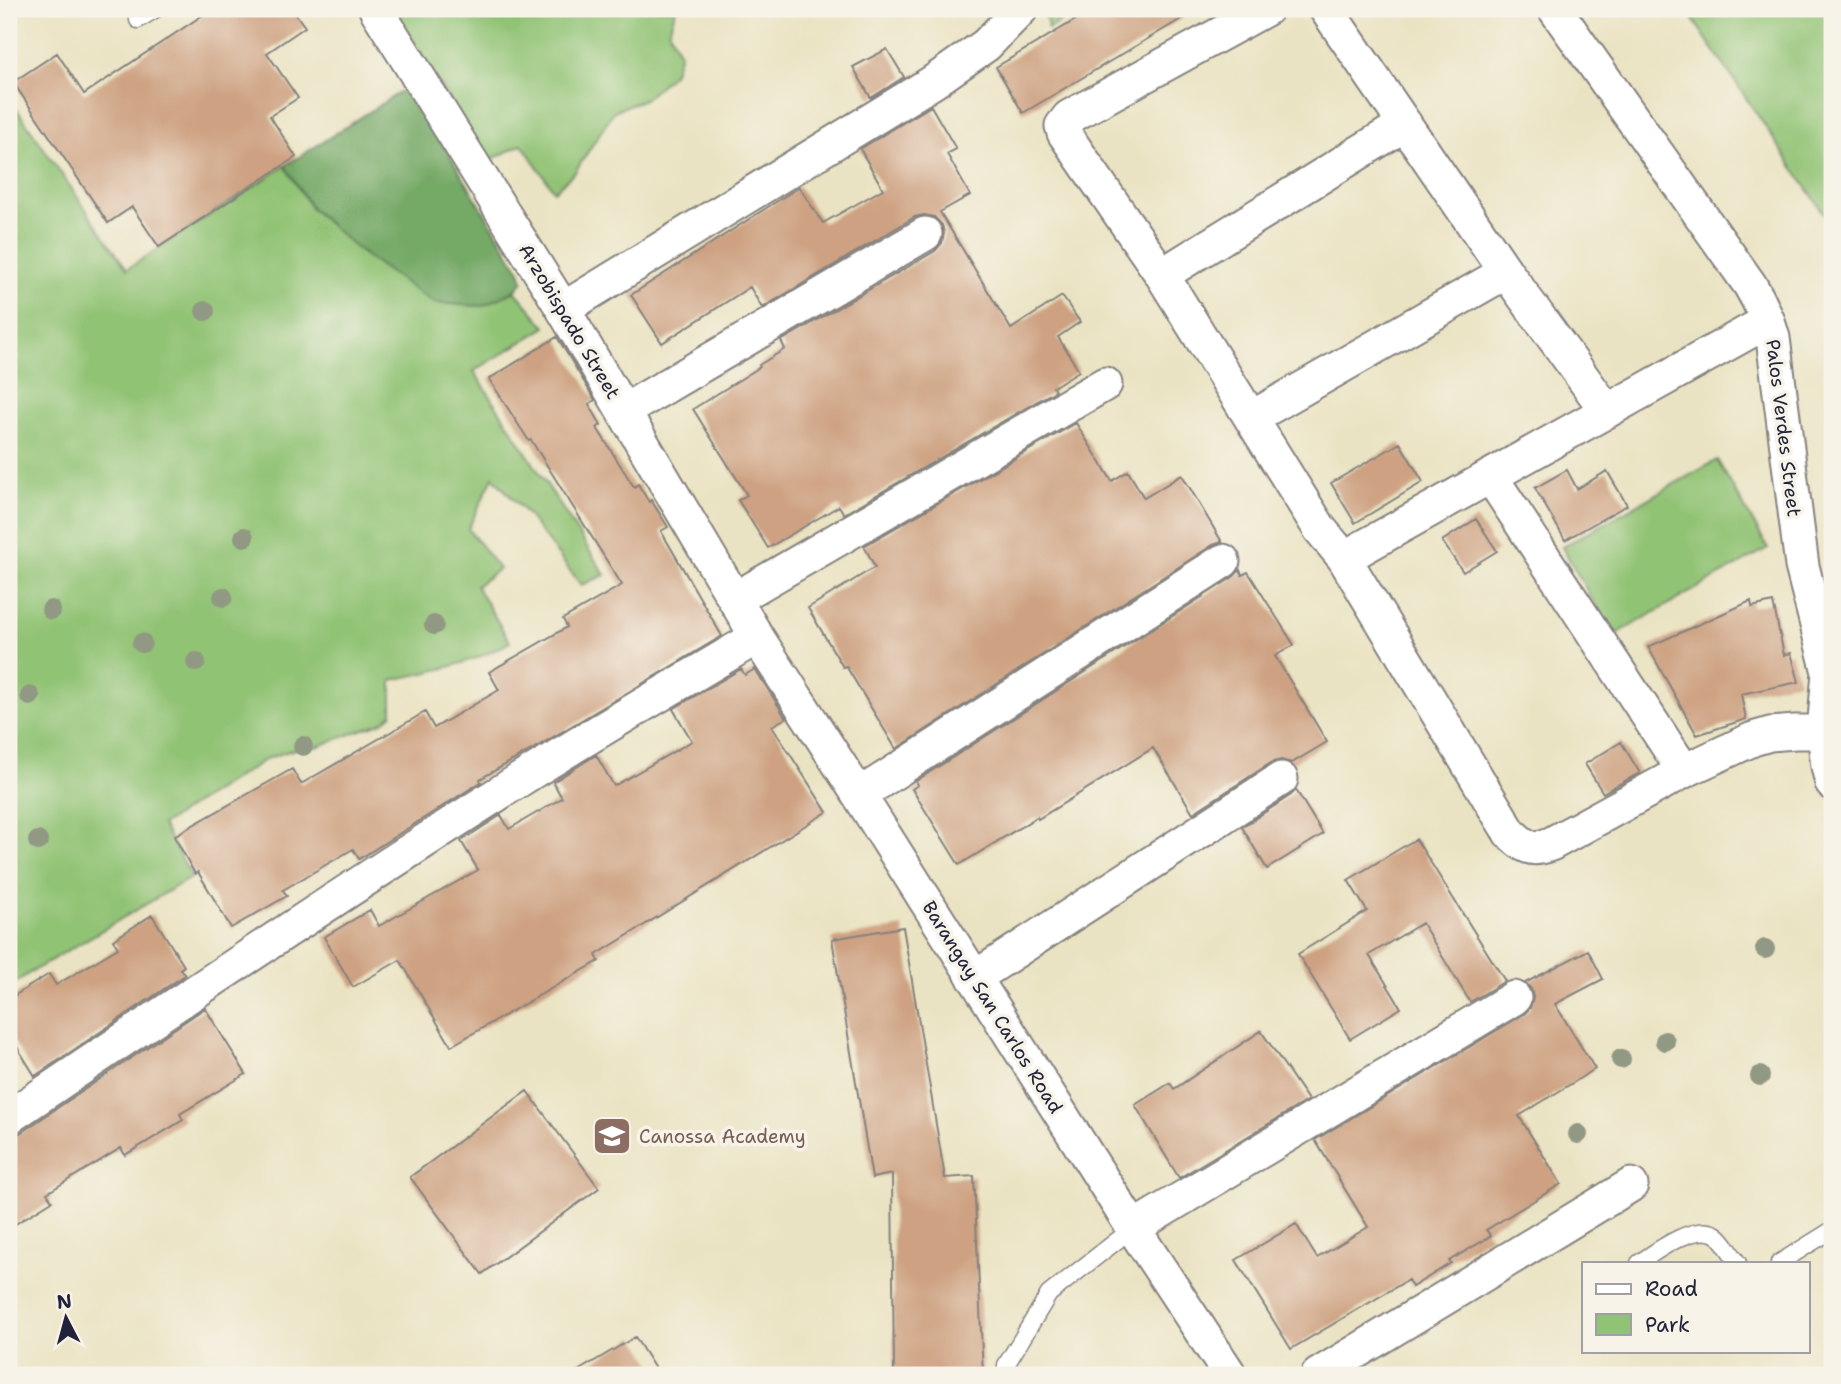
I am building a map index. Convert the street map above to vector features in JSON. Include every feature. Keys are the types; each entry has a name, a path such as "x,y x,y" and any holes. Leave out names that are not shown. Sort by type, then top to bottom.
{"street":[{"name":"Arzobispado Street","path":"376,9 563,309 757,637"},
{"path":"563,309 933,82 986,45 1021,9"},
{"path":"1266,9 1069,117 1062,126 1068,140 1162,275 1320,529 1344,558 1510,833 1531,849 1540,848 1684,771 1753,740 1770,734 1824,732"},
{"path":"1326,9 1506,272 1607,411"},
{"name":"Palos Verdes Street","path":"1555,9 1750,285 1768,321 1775,351 1802,566 1829,672 1824,732 1832,783"},
{"path":"1162,275 1405,124"},
{"path":"624,411 925,234"},
{"path":"1251,418 1506,272"},
{"path":"1344,558 1768,321"},
{"path":"735,599 1104,384"},
{"path":"1491,477 1684,771"},
{"path":"859,795 1223,561"},
{"path":"9,1117 147,1023 522,779 757,637"},
{"name":"Barangay San Carlos Road","path":"757,637 1133,1228 1230,1375"},
{"path":"974,978 1281,779"},
{"path":"1133,1228 1514,998"},
{"path":"1318,1375 1631,1185"}],"lane":[{"path":"138,20 156,9"},
{"path":"1006,1375 1006,1365 1049,1294 1133,1228"},
{"path":"1781,1262 1832,1230"},
{"path":"1641,1262 1674,1240 1705,1231 1718,1236 1737,1262"}],"green space":[{"path":"395,9 676,9 669,31 680,54 673,74 645,99 614,111 575,172 554,191 522,144 487,162"},
{"path":"1045,9 1083,9 1048,29"},
{"path":"1686,9 1832,9 1832,225"},
{"path":"408,87 520,271 523,281 515,291 482,306 434,303 362,253 312,209 285,166"},
{"path":"9,98 127,269 285,166 312,209 362,253 434,303 482,306 515,291 546,327 474,371 605,575 581,585 526,513 493,477 468,529 499,569 476,586 510,642 467,661 392,680 392,714 383,722 316,747 295,749 268,758 162,825 192,877 9,987"},
{"path":"1717,460 1768,548 1613,636 1562,547"}],"building":[{"path":"212,9 292,9 305,27 267,53 298,98 270,116 296,157 159,247 132,207 108,223 13,82 57,53 84,94"},
{"path":"1094,9 1198,9 1023,113 996,67"},
{"path":"887,49 904,77 871,98 853,67"},
{"path":"931,106 956,149 947,154 970,195 940,212 1011,329 1062,296 1080,322 1058,337 1079,371 1053,387 1055,391 844,514 839,506 768,548 738,500 747,495 693,409 785,349 781,341 935,251 942,243 942,225 934,217 915,217 762,308 750,287 662,343 631,295 799,187 823,223 883,189 860,149"},
{"path":"557,337 595,400 589,404 601,425 597,428 634,487 638,484 668,527 661,531 722,636 480,779 481,782 359,859 353,849 283,890 287,896 231,928 198,872 195,874 174,836 292,769 301,784 425,712 434,728 499,690 489,672 567,627 563,619 622,585 531,440 529,441 489,379"},
{"path":"1076,423 1112,481 1128,471 1144,498 1182,475 1222,542 1213,545 896,749 808,608 875,567 864,546"},
{"path":"1400,443 1423,482 1355,523 1331,483"},
{"path":"1567,470 1577,489 1607,471 1627,505 1565,540 1535,488"},
{"path":"1476,519 1497,551 1463,572 1442,541"},
{"path":"1240,570 1242,575 1248,572 1294,645 1275,656 1327,742 1292,763 1281,760 1271,763 1193,813 1153,748 959,865 912,789 918,785 916,781"},
{"path":"1751,601 1752,607 1773,602 1784,655 1791,653 1799,682 1741,694 1746,719 1697,735 1648,647"},
{"path":"741,669 745,675 755,669 786,718 772,726 827,812 596,955 599,961 451,1046 400,960 353,987 324,937 370,910 379,926 478,870 461,841 501,815 509,829 562,798 553,782 596,755 614,786 692,741 673,709"},
{"path":"1621,742 1640,773 1603,793 1585,764"},
{"path":"1296,790 1323,834 1267,869 1242,827"},
{"path":"1416,839 1505,981 1470,1002 1422,923 1369,955 1401,1008 1350,1039 1298,954 1367,911 1348,880"},
{"path":"152,915 184,966 180,969 185,975 35,1076 9,1034 9,999 49,974 56,985 118,948 113,940"},
{"path":"903,927 945,1178 974,1176 983,1375 894,1375 892,1174 872,1178 832,939"},
{"path":"1588,950 1603,979 1555,1004 1595,1069 1519,1116 1561,1184 1486,1230 1491,1236 1412,1287 1408,1280 1291,1349 1236,1260 1296,1224 1317,1258 1368,1227 1315,1140 1524,1014 1530,1008 1533,998 1531,989 1525,983"},
{"path":"205,1008 246,1074 180,1114 183,1120 125,1155 121,1148 47,1193 52,1201 9,1228 9,1136 20,1133"},
{"path":"1261,1031 1308,1100 1179,1178 1135,1105 1170,1083 1174,1089"},
{"path":"527,1091 599,1188 482,1274 410,1177"},
{"path":"635,1337 659,1375 571,1375"}],"place":[{"name":"Canossa Academy","path":"612,1136"}]}
